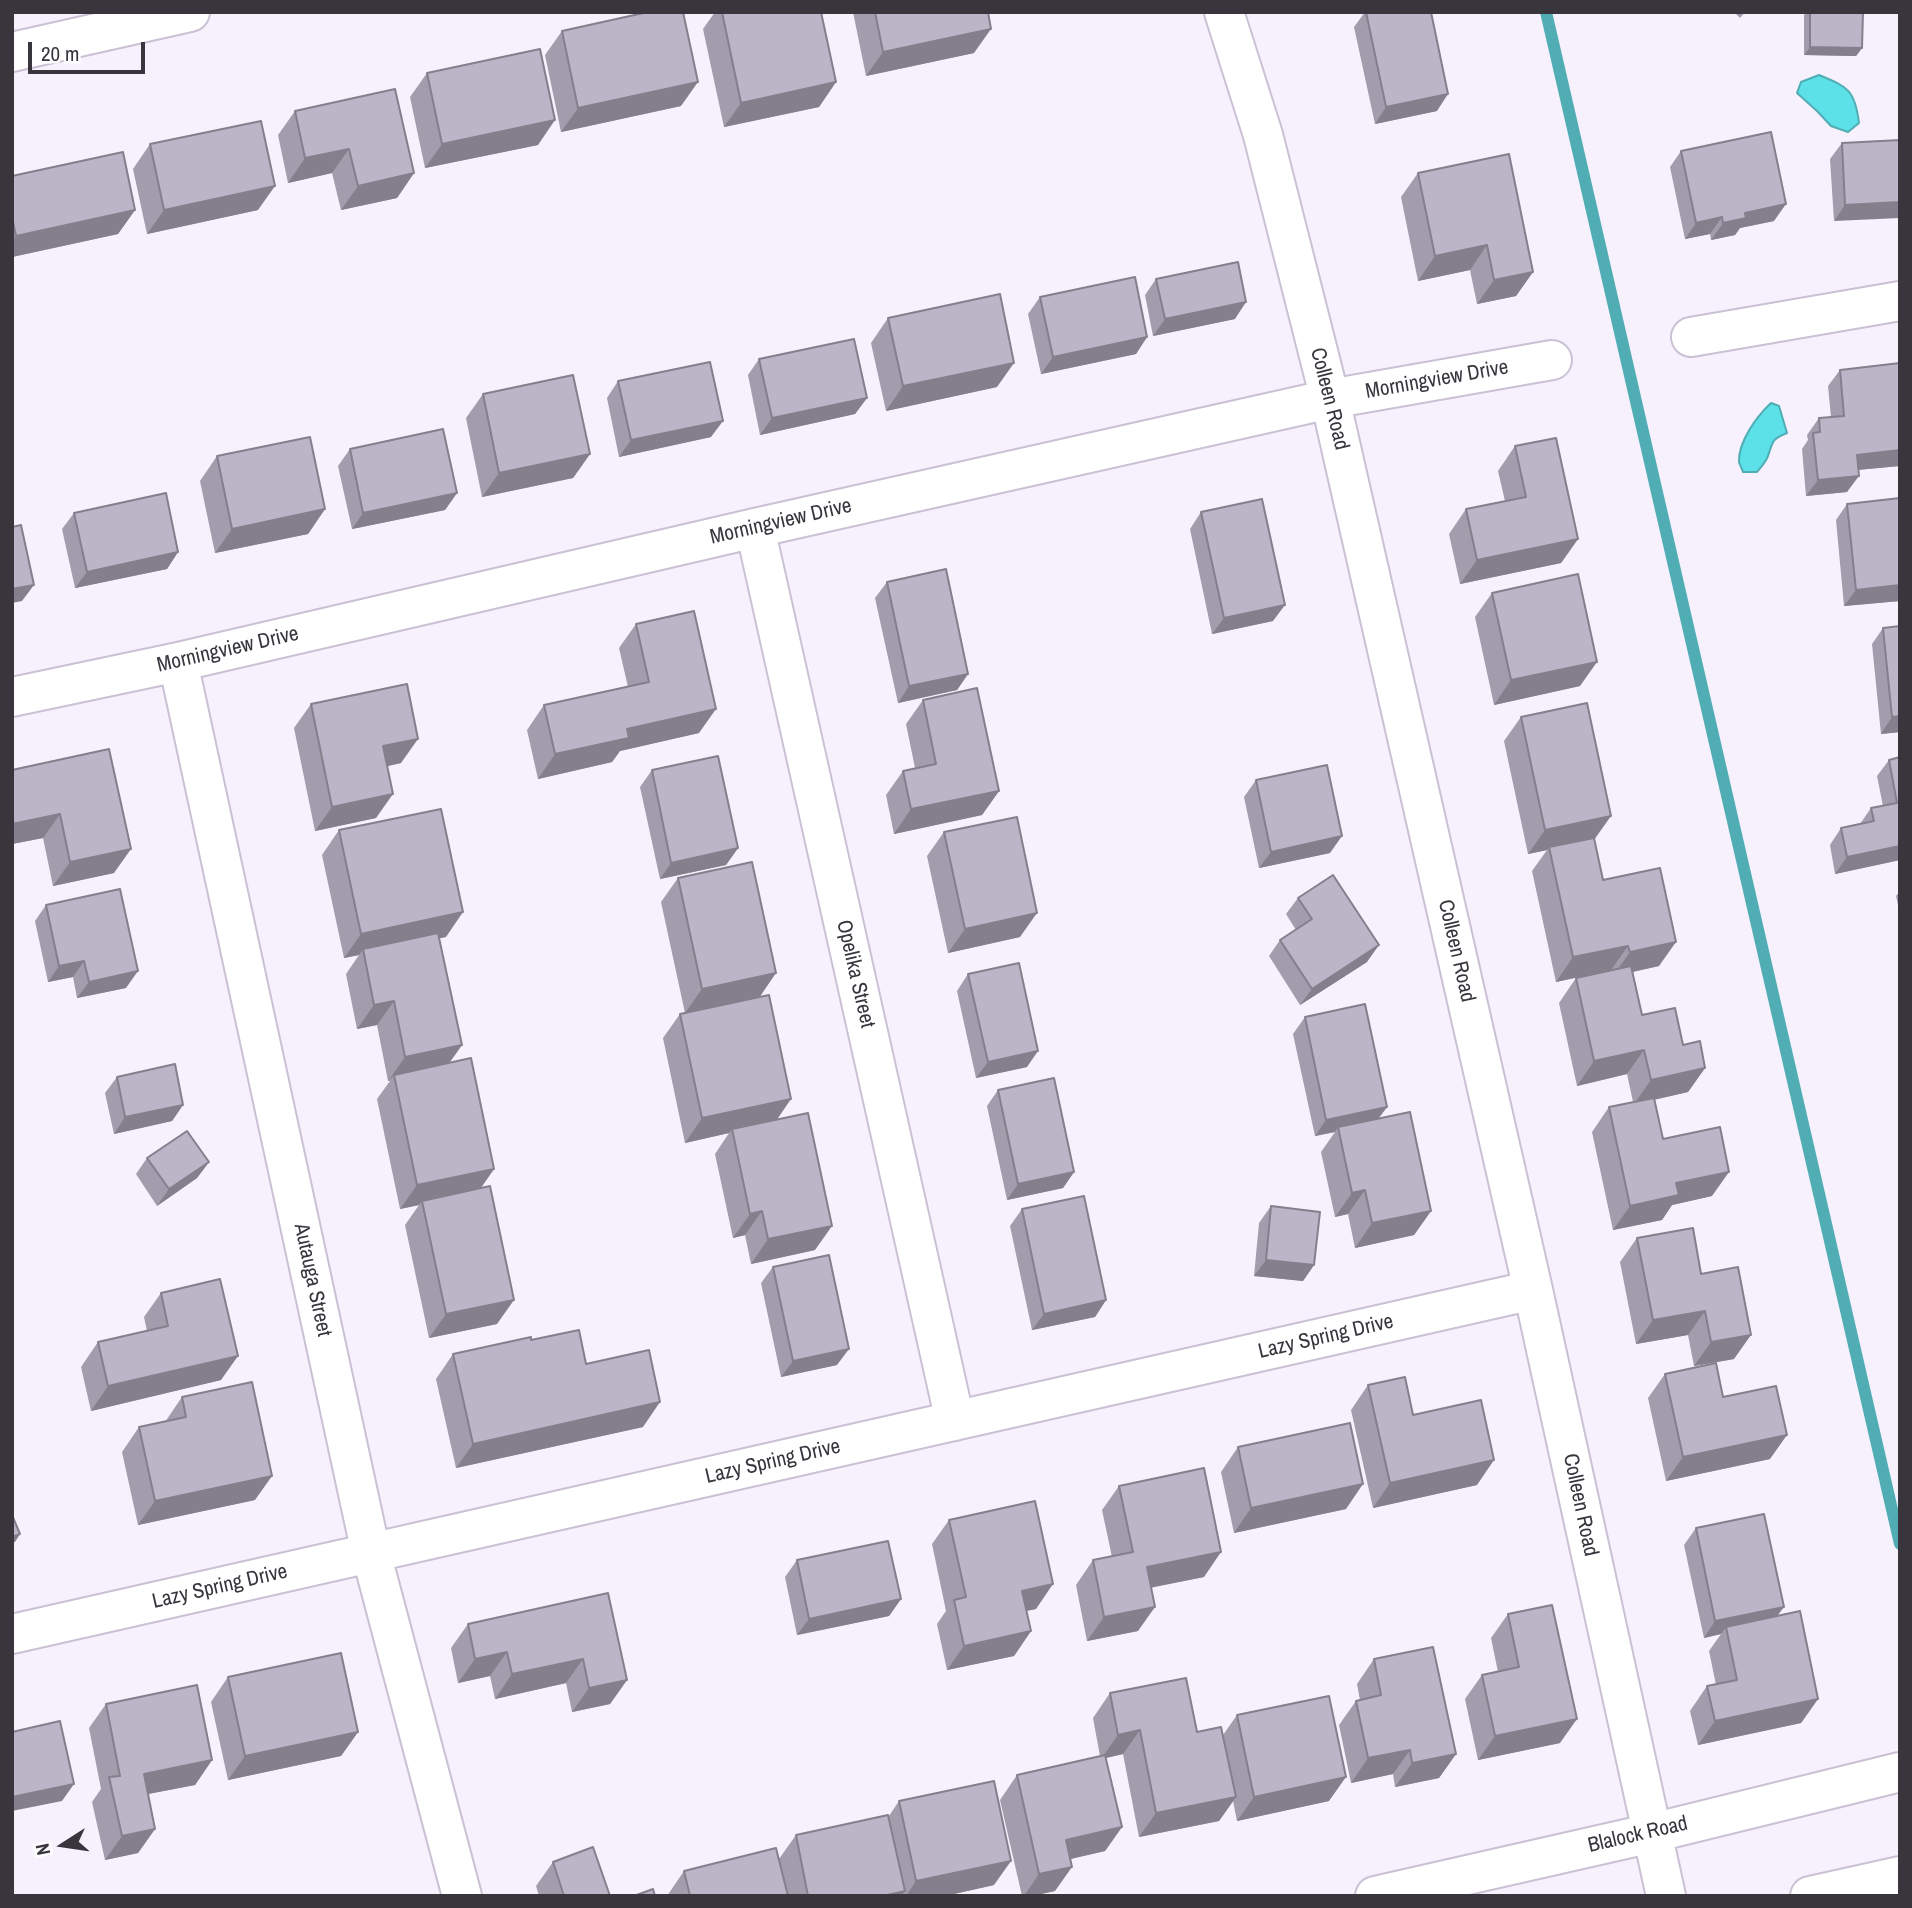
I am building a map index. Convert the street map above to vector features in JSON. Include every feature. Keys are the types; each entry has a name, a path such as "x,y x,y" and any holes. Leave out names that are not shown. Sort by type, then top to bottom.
{"street":[{"path":"12,52 190,12"},
{"name":"Colleen Road","path":"1224,12 1263,135 1330,399 1533,1290 1666,1896"},
{"path":"1691,337 1900,301"},
{"name":"Morningview Drive","path":"12,697 178,662 755,528 1330,399 1552,360"},
{"name":"Opelika Street","path":"755,528 955,1421"},
{"name":"Autauga Street","path":"178,662 371,1553 462,1896"},
{"name":"Lazy Spring Drive","path":"12,1634 1533,1290"},
{"name":"Blalock Road","path":"1375,1896 1652,1833 1900,1772"},
{"path":"1810,1896 1900,1876"}],"water":[{"path":"1819,75 1837,83 1852,96 1859,123 1848,132 1831,126 1797,93 1801,82"},
{"path":"1771,403 1779,406 1787,433 1774,441 1766,460 1757,472 1743,472 1739,462 1745,438 1754,422"}],"building":[{"path":"648,12 683,12 698,82 578,108 562,31"},
{"path":"722,12 821,12 836,82 741,103"},
{"path":"875,12 988,12 991,29 883,52"},
{"path":"1366,12 1431,12 1448,94 1386,107"},
{"path":"1810,12 1863,12 1862,48 1810,47"},
{"path":"540,49 555,120 442,144 427,73"},
{"path":"395,89 414,173 358,186 349,149 305,158 295,111"},
{"path":"261,121 275,186 164,210 150,144"},
{"path":"1771,132 1786,204 1745,213 1746,218 1723,223 1722,217 1696,223 1681,151"},
{"path":"1900,140 1900,202 1845,205 1842,143"},
{"path":"123,152 135,210 16,236 12,217 12,176"},
{"path":"1509,154 1533,272 1494,280 1487,245 1435,256 1418,173"},
{"path":"1238,262 1246,302 1165,319 1156,279"},
{"path":"1135,277 1147,337 1053,357 1040,297"},
{"path":"1000,294 1014,363 903,386 888,318"},
{"path":"854,339 867,398 772,418 759,359"},
{"path":"710,362 723,421 631,440 618,381"},
{"path":"1900,363 1900,450 1857,455 1859,476 1818,480 1813,433 1820,432 1819,418 1844,416 1840,370"},
{"path":"573,375 590,454 499,473 483,394"},
{"path":"443,429 457,493 363,513 350,449"},
{"path":"310,437 325,509 232,529 217,456"},
{"path":"1556,438 1578,539 1477,560 1466,509 1526,497 1515,446"},
{"path":"166,493 178,552 87,572 74,513"},
{"path":"1900,498 1900,585 1856,590 1847,504"},
{"path":"1262,499 1285,605 1224,618 1201,512"},
{"path":"21,525 34,585 12,589 12,527"},
{"path":"946,569 968,674 909,686 887,582"},
{"path":"1578,574 1597,662 1511,680 1492,593"},
{"path":"694,611 716,709 627,729 629,738 555,754 544,705 649,682 636,624"},
{"path":"1900,626 1900,716 1892,717 1883,628"},
{"path":"407,684 418,739 383,746 393,794 332,807 311,704"},
{"path":"977,688 999,791 911,809 903,771 936,764 923,700"},
{"path":"1587,703 1611,816 1545,830 1521,717"},
{"path":"109,749 131,849 70,862 60,814 12,824 12,770"},
{"path":"718,756 738,848 671,863 652,770"},
{"path":"1900,757 1900,846 1847,857 1841,828 1874,821 1871,808 1897,803 1889,760"},
{"path":"1327,765 1342,836 1271,852 1256,780"},
{"path":"441,809 463,912 361,934 339,830"},
{"path":"1017,817 1037,913 965,929 944,832"},
{"path":"1594,838 1603,880 1660,868 1676,942 1630,952 1628,946 1573,957 1549,847"},
{"path":"752,862 776,973 702,989 678,878"},
{"path":"1333,875 1379,945 1312,989 1280,940 1312,919 1298,898"},
{"path":"120,889 138,971 89,982 84,961 59,966 46,905"},
{"path":"438,933 462,1045 405,1057 394,1001 374,1005 363,949"},
{"path":"1019,963 1038,1051 988,1062 968,974"},
{"path":"1631,966 1642,1015 1675,1008 1683,1045 1700,1041 1705,1068 1651,1080 1644,1050 1594,1061 1576,978"},
{"path":"769,995 791,1099 702,1118 680,1014"},
{"path":"1365,1004 1387,1107 1326,1120 1305,1017"},
{"path":"471,1058 494,1169 417,1185 394,1075"},
{"path":"175,1064 183,1105 125,1117 117,1077"},
{"path":"1054,1078 1074,1172 1018,1184 998,1090"},
{"path":"1654,1098 1663,1139 1720,1127 1729,1172 1676,1183 1679,1195 1630,1206 1609,1107"},
{"path":"1410,1112 1431,1211 1372,1223 1365,1190 1352,1193 1338,1127"},
{"path":"808,1113 832,1226 768,1239 762,1211 750,1214 732,1129"},
{"path":"187,1131 209,1162 169,1189 147,1158"},
{"path":"490,1186 514,1300 446,1314 422,1201"},
{"path":"1084,1196 1106,1300 1044,1314 1022,1209"},
{"path":"1271,1206 1320,1212 1314,1265 1266,1260"},
{"path":"1693,1228 1701,1274 1738,1267 1751,1335 1711,1342 1705,1311 1653,1320 1637,1238"},
{"path":"829,1255 849,1349 793,1361 773,1267"},
{"path":"220,1279 238,1356 108,1386 98,1342 168,1326 161,1293"},
{"path":"579,1330 586,1364 649,1350 660,1402 473,1444 453,1354 531,1337 531,1340"},
{"path":"1716,1363 1723,1397 1776,1386 1787,1435 1683,1457 1665,1374"},
{"path":"1405,1377 1413,1415 1481,1400 1494,1460 1390,1483 1368,1385"},
{"path":"252,1382 272,1476 155,1501 139,1427 186,1417 182,1397"},
{"path":"1350,1423 1363,1484 1251,1508 1238,1447"},
{"path":"1204,1468 1221,1552 1147,1567 1155,1607 1104,1617 1093,1560 1133,1552 1119,1486"},
{"path":"1035,1501 1053,1584 1022,1591 1031,1631 964,1646 954,1600 966,1597 949,1520"},
{"path":"1764,1514 1784,1607 1715,1621 1696,1528"},
{"path":"12,1515 20,1534 12,1537"},
{"path":"888,1541 901,1599 809,1619 797,1560"},
{"path":"608,1593 627,1680 589,1688 583,1659 512,1674 507,1652 475,1659 468,1624"},
{"path":"1552,1605 1577,1719 1495,1736 1482,1675 1519,1667 1508,1614"},
{"path":"1800,1611 1818,1699 1715,1721 1707,1686 1737,1680 1726,1627"},
{"path":"1433,1647 1456,1754 1412,1763 1410,1750 1368,1758 1356,1701 1381,1695 1374,1659"},
{"path":"341,1653 358,1732 245,1756 228,1677"},
{"path":"1186,1678 1197,1732 1221,1727 1236,1797 1156,1813 1140,1730 1118,1735 1110,1693"},
{"path":"197,1685 212,1760 144,1774 155,1829 122,1836 109,1777 120,1776 106,1704"},
{"path":"1329,1696 1346,1777 1254,1797 1237,1715"},
{"path":"60,1721 74,1784 12,1797 12,1732"},
{"path":"1105,1755 1122,1827 1066,1840 1072,1867 1039,1874 1017,1775"},
{"path":"994,1781 1011,1861 916,1881 899,1801"},
{"path":"888,1815 905,1891 883,1896 808,1896 796,1835"},
{"path":"593,1847 610,1896 564,1896 553,1862"},
{"path":"776,1848 788,1896 690,1896 684,1871"},
{"path":"653,1889 655,1896 634,1896"}],"waterway":[{"path":"1546,12 1900,1544"}]}
